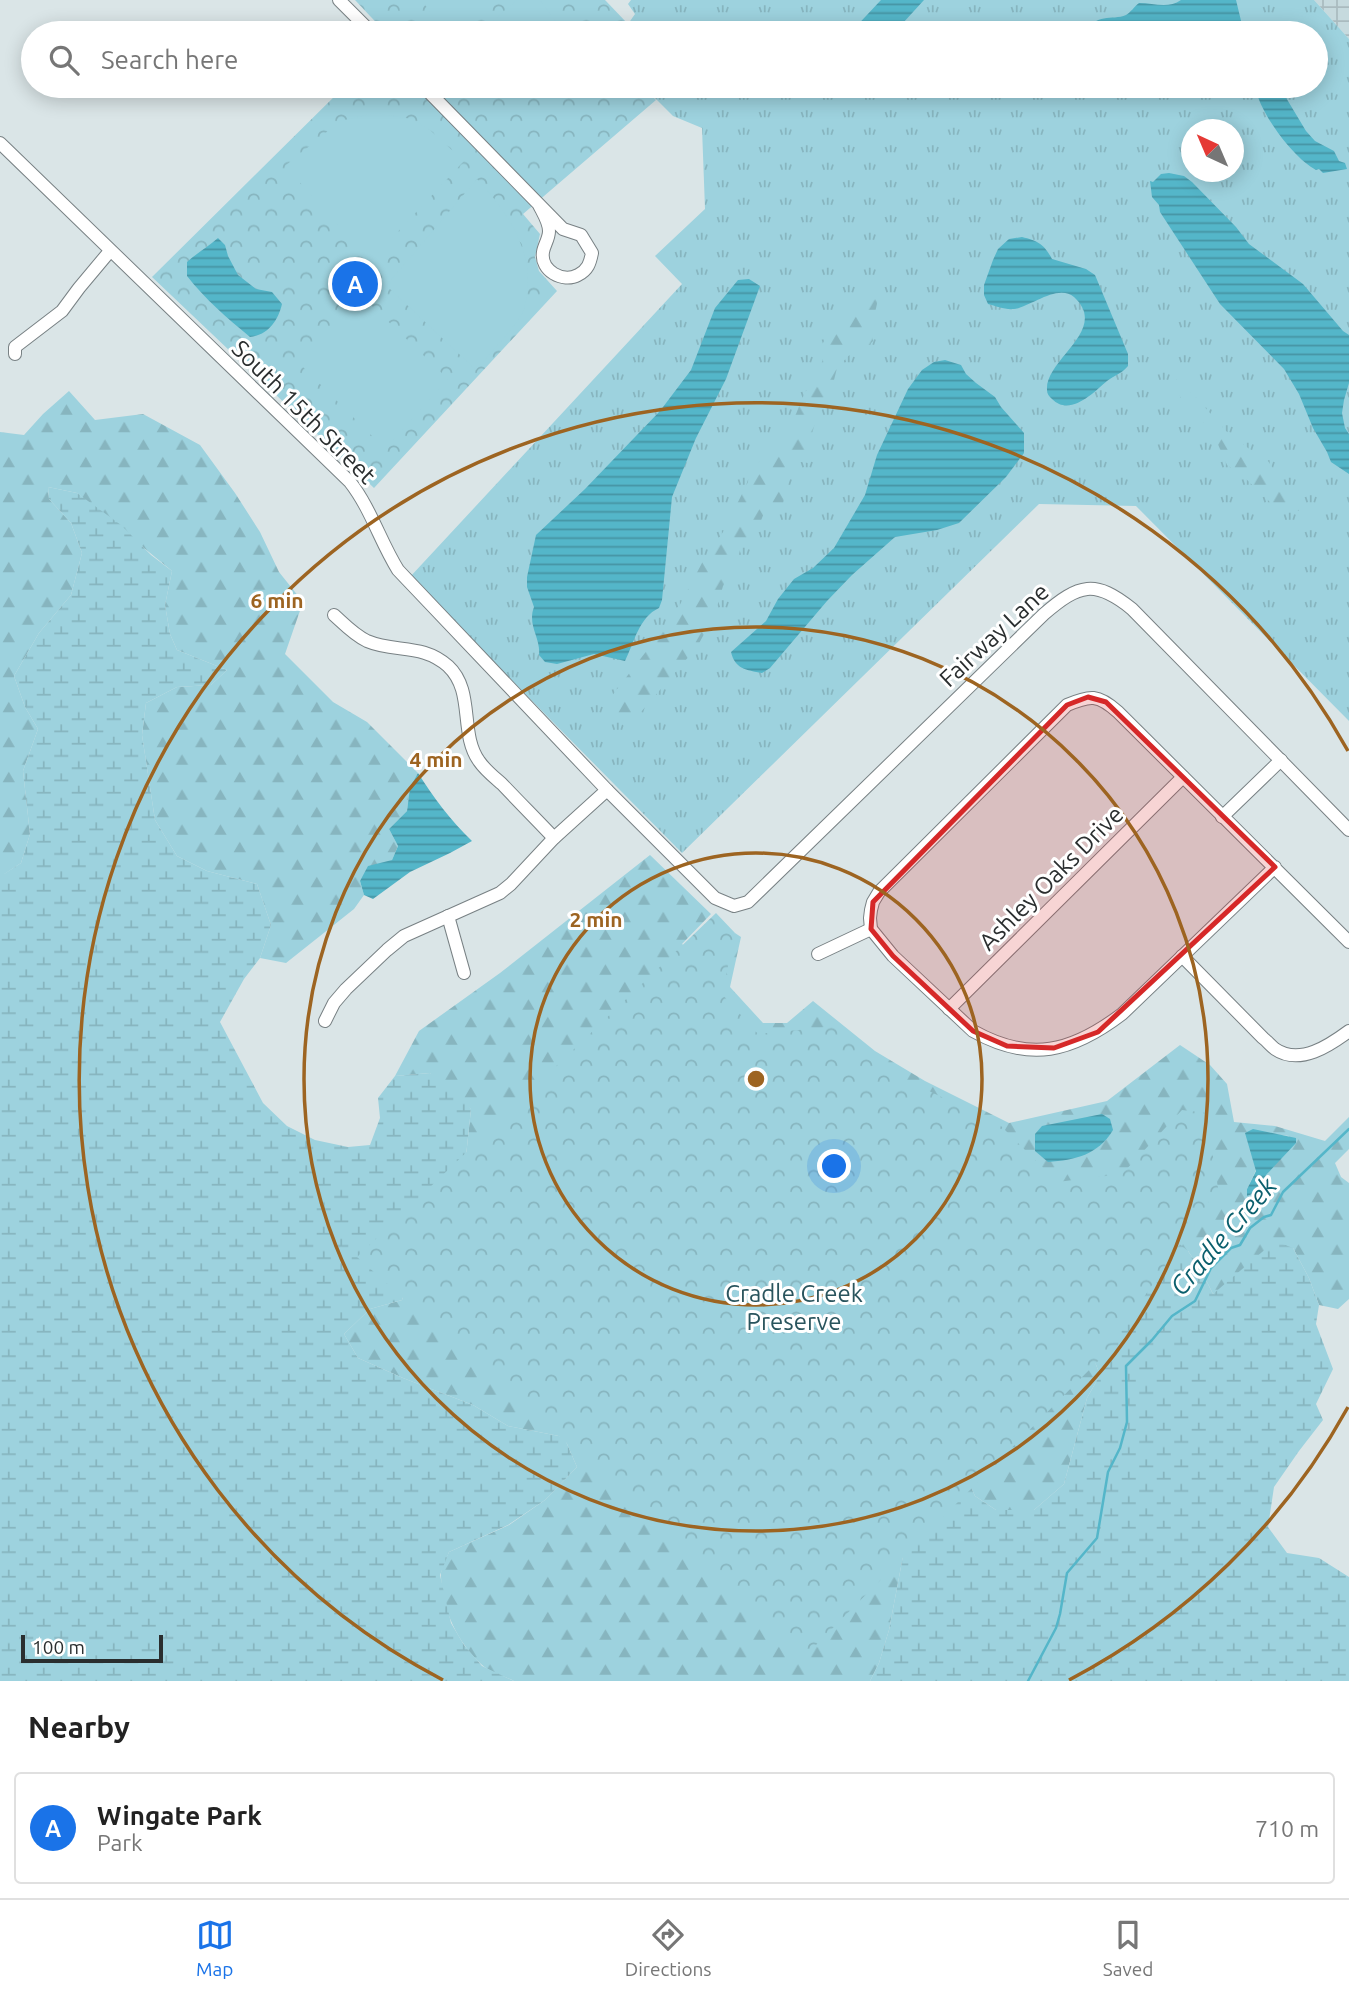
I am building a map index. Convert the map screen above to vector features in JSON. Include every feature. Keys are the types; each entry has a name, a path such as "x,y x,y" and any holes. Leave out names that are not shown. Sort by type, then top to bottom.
{"street":[{"path":"339,0 360,21"},
{"path":"435,98 563,229 573,232 581,235 592,253 588,268 577,277 556,276 547,268 543,250 554,235 573,232"},
{"name":"South 15th Street","path":"0,143 350,482 362,498 380,539 398,570 607,790 715,898 732,905"},
{"path":"539,205 548,226 548,241"},
{"path":"15,354 15,347 62,311 110,251"},
{"name":"Fairway Lane","path":"732,905 748,902 1044,614 1059,601 1080,589 1097,588 1115,595 1132,609 1349,830"},
{"path":"334,615 355,634 368,641 432,655 448,667 461,687 469,734 478,761 554,838"},
{"path":"1275,867 1122,1014 1098,1032 1070,1044 1038,1050 1025,1050 988,1040 973,1031 893,956 871,929 871,910 879,892 1066,705 1088,697 1106,702 1275,867 1349,942"},
{"path":"1223,817 1281,760"},
{"name":"Ashley Oaks Drive","path":"949,1009 1183,777"},
{"path":"325,1021 334,1003 404,936 499,893 607,790"},
{"path":"448,916 464,973"},
{"path":"818,954 871,929"},
{"path":"1182,956 1276,1050 1284,1054 1313,1053 1327,1047 1349,1031"}],"highlighted area":[{"path":"1088,697 1106,702 1275,867 1098,1032 1054,1048 1007,1046 973,1031 893,956 871,929 873,902 1067,705"}],"shaded area":[{"path":"881,0 924,0 905,21 861,21"},
{"path":"1181,0 1236,0 1241,21 1096,21 1126,15 1139,3 1176,3"},
{"path":"1314,0 1349,0 1349,39"},
{"path":"1258,98 1286,98 1306,131 1315,141 1334,151 1347,169 1323,173 1307,164 1278,133"},
{"path":"1161,174 1181,175 1181,182 1192,182 1249,244 1303,284 1349,335 1349,383 1342,413 1349,434 1349,474 1331,462 1299,394 1284,369 1220,304 1160,212 1159,205 1152,197 1150,181 1153,182"},
{"path":"1022,237 1040,244 1052,259 1086,269 1095,275 1128,354 1128,366 1125,369 1088,397 1074,404 1059,404 1050,397 1047,390 1055,367 1081,333 1085,321 1083,309 1074,297 1067,293 1052,294 1011,309 988,304 984,295 984,285 998,249 1009,239"},
{"path":"218,238 225,245 238,275 256,289 272,292 282,304 275,321 267,330 256,336 250,337 201,293 187,276 187,262"},
{"path":"749,279 760,286 726,379 696,438 672,497 659,608 642,624 625,661 594,654 557,664 545,662 539,655 532,620 534,607 527,587 536,535 585,489 660,411 691,370 715,308 738,280"},
{"path":"945,360 961,365 966,374 995,397 1024,433 1024,453 1006,477 959,523 937,530 895,537 827,601 770,668 762,673 746,670 738,665 731,652 766,621 778,599 794,579 813,568 834,548 865,495 877,455 908,389 922,370 934,362"},
{"path":"418,773 443,808 472,841 410,872 373,899 364,895 360,881 368,866 392,860 398,846 389,829 407,811 410,787"},
{"path":"1102,1114 1110,1119 1113,1130 1093,1151 1076,1158 1048,1162 1035,1151 1035,1134 1042,1126"},
{"path":"1253,1129 1296,1138 1296,1143 1252,1194 1247,1196 1247,1189 1256,1171 1245,1133"}],"green space":[{"path":"355,0 605,0 625,21 375,21"},
{"path":"422,0 486,0 464,21 437,21"},
{"path":"517,0 540,0 555,21 493,21"},
{"path":"631,0 1314,0 1349,39 1349,721 1136,506 1039,504 682,853 410,577 682,284 655,256 705,209 702,128 673,116 655,98 1328,98 1328,21 630,21 635,14 628,4"},
{"path":"333,98 656,100 523,214 540,234 535,257 539,271 557,291 374,488 152,277"},
{"path":"375,113 412,119 430,130 464,161 378,253 363,253 285,166 340,121"},
{"path":"477,179 499,205 516,234 523,249 528,283 524,308 517,322 476,370 389,288 391,280"},
{"path":"878,288 872,328 873,341 867,347 855,349 837,368 831,392 816,420 810,440 813,446 808,463 795,461 782,510 777,514 766,508 760,523 741,545 737,564 723,586 715,614 697,647 631,723 624,726 610,714 611,697 675,614 702,563 723,532 748,482 749,467 772,455 822,362 823,343 834,321"},
{"path":"360,301 368,302 448,379 385,449 295,359"},
{"path":"1175,378 1226,431 1268,461 1299,511 1272,504 1242,475 1227,465 1213,433 1174,390"},
{"path":"69,391 95,420 143,414 200,445 260,532 279,572 303,602 285,654 333,702 367,722 418,773 410,787 407,811 389,829 398,846 392,860 360,881 364,895 354,909 286,963 260,958 271,925 257,884 207,871 177,856 155,820 142,735 146,703 177,687 211,685 227,670 177,650 170,634 165,605 172,571 77,493 48,487 49,499 71,523 82,553 71,595 39,633 14,676 25,707 38,729 23,771 30,834 21,863 3,875 0,874 0,432 24,435"},
{"path":"48,487 77,493 121,525 151,555 172,571 165,605 170,634 177,650 227,670 211,685 177,687 146,703 142,735 155,820 177,856 207,871 257,884 271,925 260,958 244,979 220,1022 263,1103 287,1126 315,1140 348,1147 370,1145 380,1118 378,1098 395,1076 430,1073 454,1086 471,1109 462,1194 413,1269 402,1300 370,1309 344,1334 358,1358 473,1405 508,1426 564,1437 577,1467 545,1500 508,1525 449,1552 440,1575 451,1623 464,1645 482,1666 514,1681 0,1681 0,874 21,863 30,834 23,771 38,729 25,707 14,676 39,633 71,595 82,553 71,523 49,499"},
{"name":"Cradle Creek Preserve","path":"650,855 711,914 682,944 710,964 735,933 741,937 730,987 763,1023 787,1023 813,1001 875,1051 925,1081 1009,1123 1107,1101 1180,1045 1210,1065 1227,1084 1234,1122 1275,1126 1325,1141 1349,1117 1349,1149 1335,1163 1341,1177 1349,1183 1349,1299 1338,1309 1319,1305 1309,1278 1293,1248 1213,1294 1188,1251 907,1535 889,1630 879,1663 870,1681 514,1681 484,1667 458,1636 444,1601 441,1571 449,1552 509,1525 545,1500 577,1467 564,1437 508,1426 473,1405 358,1358 344,1334 370,1309 402,1300 413,1269 462,1194 471,1109 430,1073 395,1076 419,1031 500,973","holes":["1273,1134 1289,1136 1267,1174 1252,1193 1247,1189"]},
{"name":"Cradle Creek Preserve","path":"716,913 735,933 722,994 758,1034 840,1026 881,1068 1000,1125 1057,1182 1122,1174 1182,1110 1206,1113 1218,1188 1106,1353 806,1655 357,1257"},
{"path":"1160,1228 1188,1251 1213,1294 1275,1241 1293,1248 1309,1278 1319,1305 1316,1324 1333,1369 1316,1404 1323,1420 1274,1487 1268,1527 1287,1553 1319,1558 1349,1577 1349,1681 870,1681 879,1663 889,1630 907,1535","holes":["1093,1357 1100,1375 1087,1398 1064,1484 1034,1510 996,1510 975,1496 965,1474"]},
{"path":"1093,1357 1100,1375 1087,1398 1064,1484 1034,1510 996,1510 975,1496 965,1474"}],"waterway":[{"name":"Cradle Creek","path":"1028,1681 1056,1628 1067,1573 1097,1538 1108,1472 1120,1448 1127,1422 1126,1366 1172,1316 1195,1301 1211,1268 1231,1248 1240,1245 1250,1228 1271,1215 1283,1192 1349,1129"}],"place":[{"name":"Wingate Park","path":"355,284"}]}
